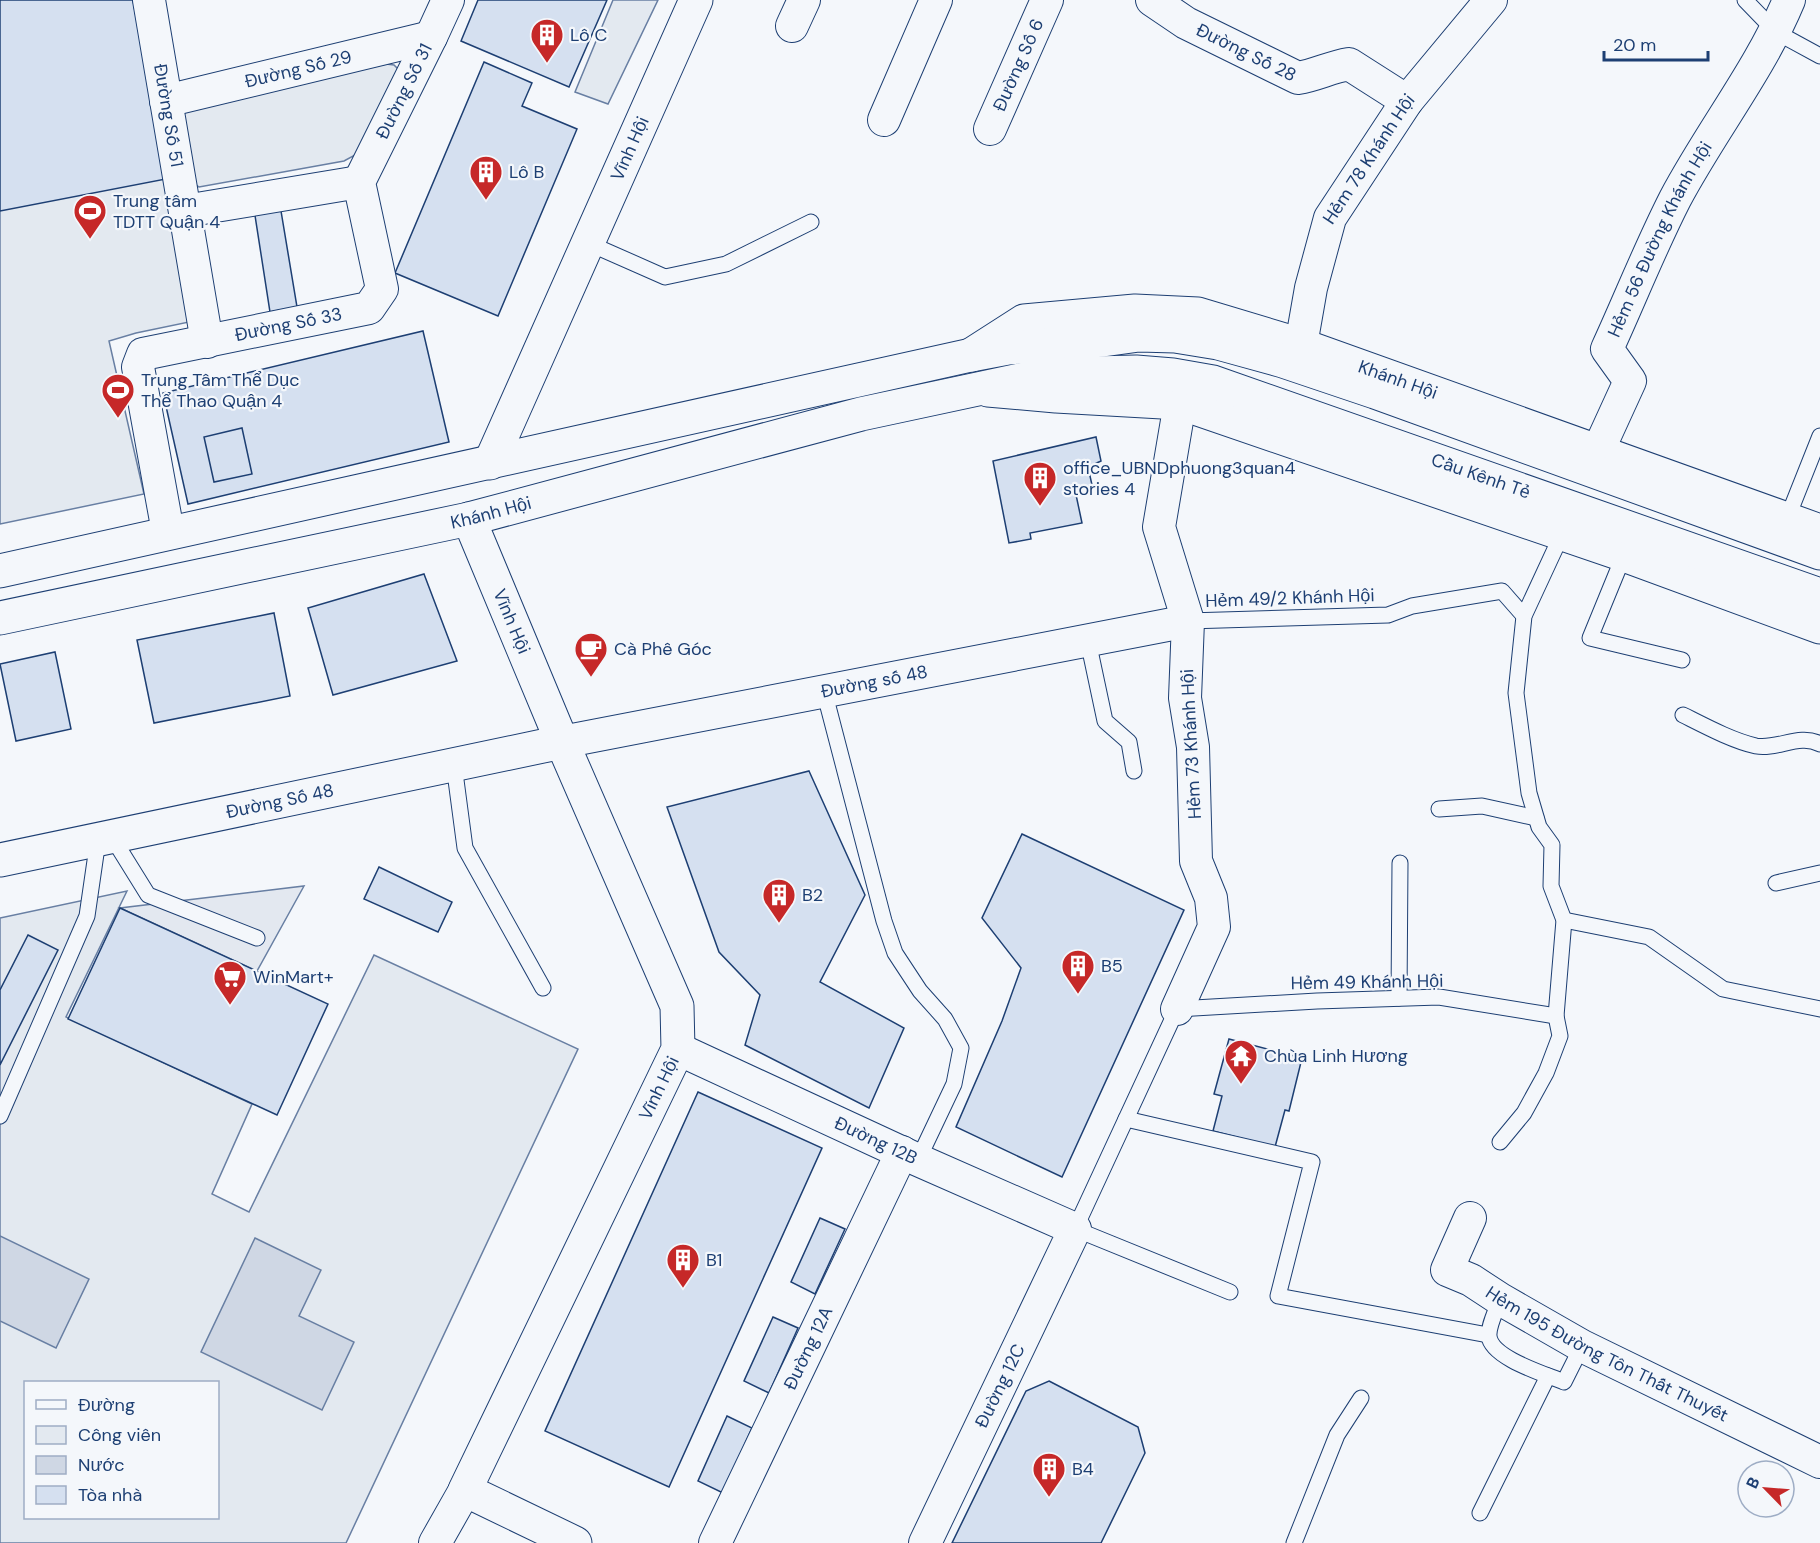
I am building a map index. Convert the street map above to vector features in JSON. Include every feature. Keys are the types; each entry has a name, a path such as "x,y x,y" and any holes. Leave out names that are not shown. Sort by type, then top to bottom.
{"street":[{"name":"Đường Số 51","path":"148,0 207,342"},
{"name":"Đường Số 31","path":"359,182 448,0"},
{"name":"Vĩnh Hội","path":"490,463 696,0"},
{"path":"884,120 936,0"},
{"name":"Đường Số 6","path":"990,129 1047,0"},
{"name":"Đường Số 28","path":"1152,0 1186,23 1298,78 1316,75 1335,66 1349,64 1407,101"},
{"name":"Hẻm 78 Khánh Hội","path":"1302,345 1311,288 1330,218 1407,101 1491,0"},
{"path":"1776,32 1789,0"},
{"name":"Hẻm 56 Đường Khánh Hội","path":"1598,451 1630,381 1607,349 1675,200 1776,32"},
{"name":"Đường Số 29","path":"166,101 431,37"},
{"path":"185,210 359,182"},
{"name":"Đường Số 33","path":"207,342 369,308 382,289 359,182"},
{"name":"Khánh Hội","path":"971,355 1024,321 1135,311 1198,314 1302,345 1820,531"},
{"name":"Khánh Hội","path":"0,571 971,355 1008,348 1139,335 1175,336 1218,343 1282,361 1375,392 1820,553"},
{"path":"168,532 138,367 143,354 207,342"},
{"name":"Khánh Hội","path":"0,618 469,519 861,414 1048,374 1136,372"},
{"name":"Cầu Kênh Tẻ","path":"1136,372 1213,382 1820,595"},
{"name":"Khánh Hội","path":"977,389 1180,403 1624,555 1820,627"},
{"name":"Hẻm 73 Khánh Hội","path":"1177,1009 1215,927 1211,898 1196,861 1193,747 1185,698 1188,621 1158,527 1180,403"},
{"name":"Vĩnh Hội","path":"435,1543 465,1490 678,1049 677,1006 562,742 469,519"},
{"name":"Đường số 48","path":"562,742 1188,621"},
{"name":"Đường Số 48","path":"0,860 562,742"},
{"name":"Đường 12B","path":"678,1049 1075,1229"},
{"name":"Đường 12A","path":"715,1543 910,1156"},
{"name":"Hẻm 195 Đường Tôn Thất Thuyết","path":"1470,1218 1447,1270 1471,1280 1582,1346 1820,1462"},
{"name":"Đường 12C","path":"925,1543 1075,1229"},
{"path":"465,1490 575,1543"}],"lane":[{"path":"1745,0 1776,32 1820,56"},
{"path":"588,243 665,277 726,264 811,222"},
{"path":"1787,519 1820,436"},
{"path":"1500,1142 1524,1113 1546,1073 1560,1036 1556,1016 1564,920 1551,886 1552,845 1539,827 1529,793 1516,693 1524,616 1562,534"},
{"path":"1624,555 1590,638 1682,660"},
{"name":"Hẻm 49/2 Khánh Hội","path":"1188,621 1388,615 1412,606 1502,591 1524,616"},
{"path":"1088,641 1105,721 1129,742 1134,771"},
{"path":"824,692 884,921 895,953 920,991 945,1019 961,1048 954,1084 910,1156"},
{"path":"1683,715 1716,731 1758,746 1811,739 1820,744"},
{"path":"454,765 465,848 543,988"},
{"path":"1439,809 1482,806 1536,818"},
{"path":"105,838 148,895 257,938"},
{"path":"0,1116 87,916 105,838"},
{"path":"1399,998 1400,863"},
{"path":"1776,883 1820,873"},
{"path":"1564,920 1649,937 1723,989 1820,1009"},
{"name":"Hẻm 49 Khánh Hội","path":"1177,1009 1439,997 1556,1016"},
{"path":"1177,1009 1075,1229 1230,1292"},
{"path":"1126,1119 1312,1162 1278,1296 1488,1335"},
{"path":"1500,1299 1488,1335 1492,1347 1502,1356 1564,1382 1582,1346"},
{"path":"1480,1513 1548,1376"},
{"path":"1294,1543 1337,1435 1361,1398"}],"green space":[{"name":"Trung tâm TDTT Quận 4","path":"0,0 141,0 194,321 109,341 144,494 0,524"},
{"path":"613,0 658,0 608,104 575,92"},
{"path":"386,64 394,65 399,70 357,154 344,161 199,187 190,182 178,116 185,107"},
{"path":"127,891 66,1017 252,1104 212,1194 249,1212 374,955 578,1049 346,1543 0,1543 0,918"}],"shaded area":[{"path":"304,886 257,971 120,908"}],"water":[{"path":"0,1236 89,1279 56,1348 0,1321"},
{"path":"255,1238 321,1270 299,1316 354,1342 322,1410 201,1352"}],"building":[{"path":"0,0 133,0 166,179 0,211"},
{"name":"Lô C","path":"478,0 607,0 569,87 461,41"},
{"name":"Lô B","path":"484,62 532,83 522,106 577,129 498,316 395,273"},
{"path":"280,205 297,307 270,312 254,209"},
{"path":"423,331 449,442 188,504 163,393"},
{"path":"242,428 252,474 214,482 204,437"},
{"name":"office_UBNDphuong3quan4 stories 4","path":"1096,437 1101,461 1088,467 1092,485 1075,490 1082,523 1030,533 1031,539 1009,543 993,461"},
{"path":"424,574 457,661 333,695 308,608"},
{"path":"274,613 290,696 154,723 137,640"},
{"path":"55,652 71,729 16,741 0,664"},
{"name":"B2","path":"809,771 865,895 820,982 904,1028 869,1108 745,1045 760,995 719,952 667,807"},
{"name":"B5","path":"1022,834 1184,910 1062,1177 956,1127 1002,1021 1021,968 982,918"},
{"path":"379,867 452,902 438,932 364,899"},
{"path":"120,908 328,1004 277,1115 68,1019"},
{"path":"28,935 58,950 0,1065 0,990"},
{"path":"1229,1039 1302,1058 1289,1111 1285,1110 1275,1147 1213,1131 1222,1096 1214,1094"},
{"name":"B1","path":"698,1092 822,1148 669,1487 545,1431"},
{"path":"820,1218 845,1229 815,1294 791,1282"},
{"path":"773,1317 798,1328 769,1393 744,1381"},
{"name":"B4","path":"1049,1381 1138,1427 1145,1453 1101,1543 952,1543 1026,1391"},
{"path":"727,1416 752,1428 723,1493 698,1481"}],"place":[{"name":"Lô C","path":"547,64"},
{"name":"Lô B","path":"486,201"},
{"name":"Trung tâm TDTT Quận 4","path":"90,240"},
{"name":"Trung Tâm Thể Dục Thể Thao Quận 4","path":"118,419"},
{"name":"office_UBNDphuong3quan4 stories 4","path":"1040,507"},
{"name":"Cà Phê Góc","path":"591,678"},
{"name":"B2","path":"779,924"},
{"name":"B5","path":"1078,995"},
{"name":"WinMart+","path":"230,1006"},
{"name":"Chùa Linh Hương","path":"1241,1085"},
{"name":"B1","path":"683,1289"},
{"name":"B4","path":"1049,1498"}]}
